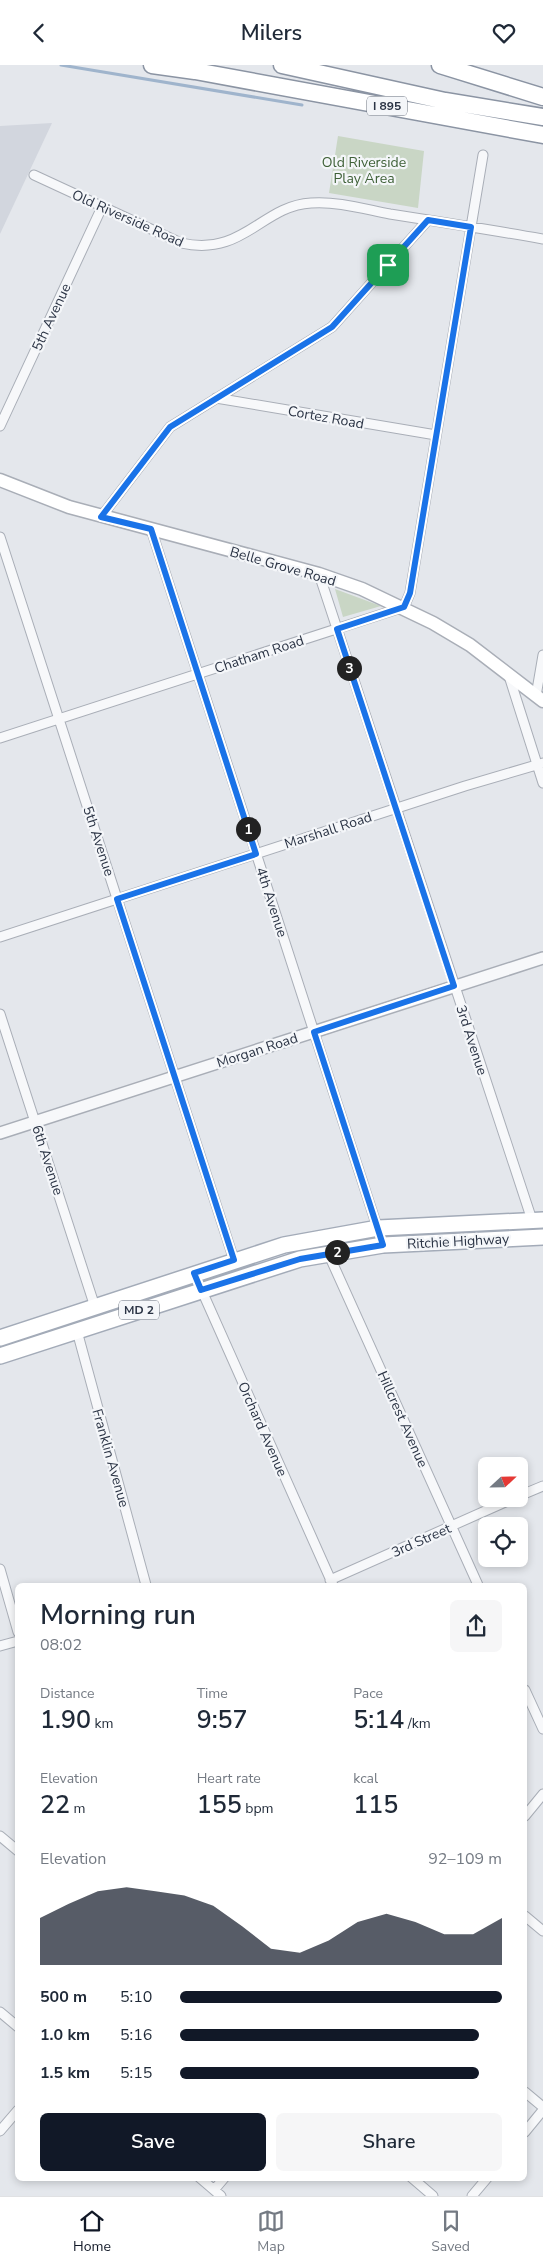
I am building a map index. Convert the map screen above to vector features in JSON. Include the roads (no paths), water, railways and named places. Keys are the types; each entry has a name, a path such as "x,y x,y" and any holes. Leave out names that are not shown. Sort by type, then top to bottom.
{"highway":[{"path":"152,65 196,71"},
{"name":"I 895","path":"177,65 196,71 543,135"},
{"name":"I 895","path":"282,65 446,101 543,117"},
{"path":"440,65 543,97"}],"main road":[{"name":"Belle Grove Road","path":"0,480 69,507 101,517 319,574 362,589 404,607 470,645 540,698"},
{"name":"Ritchie Highway","path":"0,1338 284,1245 378,1228 538,1220"},
{"name":"Ritchie Highway","path":"0,1356 273,1266 328,1253 383,1245 543,1237"}],"street":[{"path":"404,607 410,593 483,155"},
{"name":"Old Riverside Road","path":"34,175 181,243 192,245 226,242 242,236 288,208 310,203 338,205 543,239"},
{"name":"5th Avenue","path":"0,426 102,207"},
{"path":"101,517 170,427 332,327 428,220"},
{"name":"Cortez Road","path":"216,398 436,435"},
{"name":"4th Avenue","path":"151,529 383,1245"},
{"name":"5th Avenue","path":"0,537 234,1260"},
{"name":"3rd Avenue","path":"319,574 512,1159 538,1220"},
{"name":"Chatham Road","path":"0,738 404,607"},
{"path":"540,698 543,655"},
{"path":"508,674 540,764 543,783"},
{"name":"Marshall Road","path":"0,937 540,764"},
{"name":"Morgan Road","path":"0,1133 543,958"},
{"name":"6th Avenue","path":"0,1014 95,1307"},
{"name":"Hillcrest Avenue","path":"328,1253 477,1583"},
{"name":"Orchard Avenue","path":"194,1273 332,1583"},
{"name":"Franklin Avenue","path":"77,1331 145,1583"},
{"path":"528,1492 543,1486"},
{"name":"3rd Street","path":"332,1583 494,1507"},
{"path":"0,1569 15,1622"},
{"path":"0,1646 15,1642"},
{"path":"527,1694 543,1729"},
{"path":"527,1814 543,1794"},
{"path":"0,1836 15,1848"},
{"path":"527,1918 543,1931"},
{"path":"0,2012 15,2024"},
{"path":"527,2094 543,2108 527,2129"},
{"path":"0,2131 15,2114"},
{"path":"204,2181 218,2193 223,2181"},
{"path":"416,2181 433,2196"},
{"path":"472,2196 485,2181"}],"waterway":[{"path":"61,65 302,105"}],"park label":[{"name":"Old Riverside Play Area","path":"364,170"}]}
